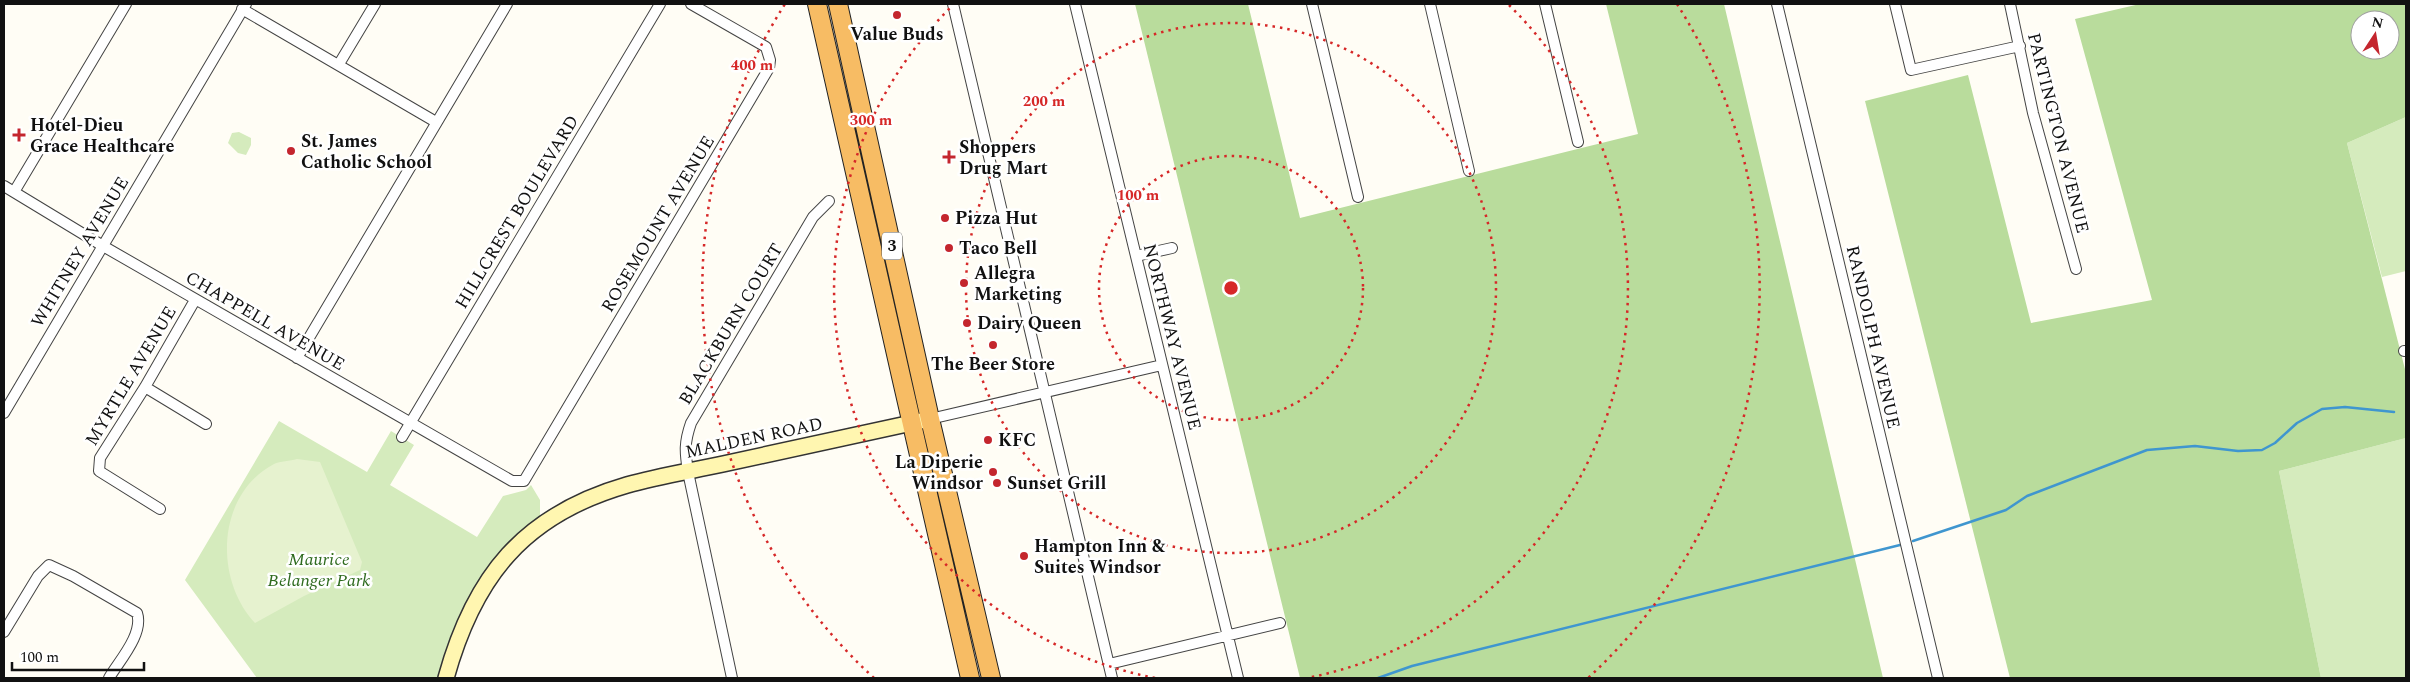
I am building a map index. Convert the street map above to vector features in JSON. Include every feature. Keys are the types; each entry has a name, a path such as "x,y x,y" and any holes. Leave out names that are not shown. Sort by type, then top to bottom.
{"highway":[{"name":"3","path":"818,4 884,295 910,423 970,678"},
{"name":"3","path":"838,4 930,419 991,678"}],"main road":[{"name":"MALDEN ROAD","path":"446,678 472,604 493,572 514,547 547,520 571,506 627,485 930,419"}],"street":[{"path":"14,192 126,4"},
{"path":"339,64 376,4"},
{"path":"297,358 507,4"},
{"name":"HILLCREST BOULEVARD","path":"402,436 660,4"},
{"name":"ROSEMOUNT AVENUE","path":"512,481 524,481 769,68 770,60 766,47 691,4"},
{"path":"954,4 1112,678"},
{"name":"NORTHWAY AVENUE","path":"1075,4 1238,678"},
{"path":"1312,4 1358,197"},
{"path":"1430,4 1469,171"},
{"path":"1545,4 1578,142"},
{"name":"RANDOLPH AVENUE","path":"1777,4 1938,678"},
{"path":"1895,4 1911,70 2020,46"},
{"name":"PARTINGTON AVENUE","path":"2010,4 2033,113 2076,269"},
{"path":"244,7 436,122"},
{"name":"WHITNEY AVENUE","path":"4,414 244,7"},
{"name":"CHAPPELL AVENUE","path":"4,186 195,300 512,481"},
{"name":"BLACKBURN COURT","path":"732,678 684,451 691,423 813,218 829,201"},
{"path":"1136,256 1172,248"},
{"name":"MYRTLE AVENUE","path":"160,509 99,471 100,458 145,387 195,300"},
{"name":"MALDEN ROAD","path":"930,419 1162,365"},
{"path":"145,387 206,424"},
{"path":"4,632 38,576 49,565 73,576 137,613 140,621 136,633 109,678"},
{"path":"1109,664 1280,623"}],"green space":[{"path":"1135,4 1248,4 1300,218 1638,134 1606,4 1724,4 1883,678 1300,678"},
{"path":"2140,4 2406,4 2406,117 2347,143 2406,373 2406,438 2279,471 2321,678 2010,678 1865,101 1968,75 2031,323 2152,300 2075,19"},
{"path":"2406,117 2406,271 2382,277 2347,143"},
{"path":"239,132 251,138 251,145 246,155 238,153 228,143 232,133"},
{"name":"Maurice Belanger Park","path":"279,421 367,472 391,431 414,445 390,485 477,537 503,496 526,490 531,485 540,500 540,528 479,593 446,678 257,678 185,580"},
{"path":"2406,438 2406,678 2321,678 2279,471"},
{"path":"297,459 320,462 362,562 360,570 304,596 255,623 242,605 233,584 228,562 227,539 232,516 241,496 255,478 274,464"}],"waterway":[{"path":"1913,541 2006,510 2027,496 2147,450 2195,446 2238,451 2262,450 2275,443 2297,423 2322,409 2345,407 2394,412"},
{"path":"1378,678 1412,666 1900,545"}],"place":[{"name":"Value Buds","path":"897,15"},
{"name":"Hotel-Dieu Grace Healthcare","path":"19,135"},
{"name":"St. James Catholic School","path":"291,151"},
{"name":"Shoppers Drug Mart","path":"949,157"},
{"name":"Pizza Hut","path":"945,218"},
{"name":"Taco Bell","path":"949,248"},
{"name":"Allegra Marketing","path":"964,283"},
{"name":"Dairy Queen","path":"967,323"},
{"name":"The Beer Store","path":"993,345"},
{"name":"KFC","path":"988,440"},
{"name":"La Diperie Windsor","path":"993,472"},
{"name":"Sunset Grill","path":"997,483"},
{"name":"Hampton Inn & Suites Windsor","path":"1024,556"}]}
